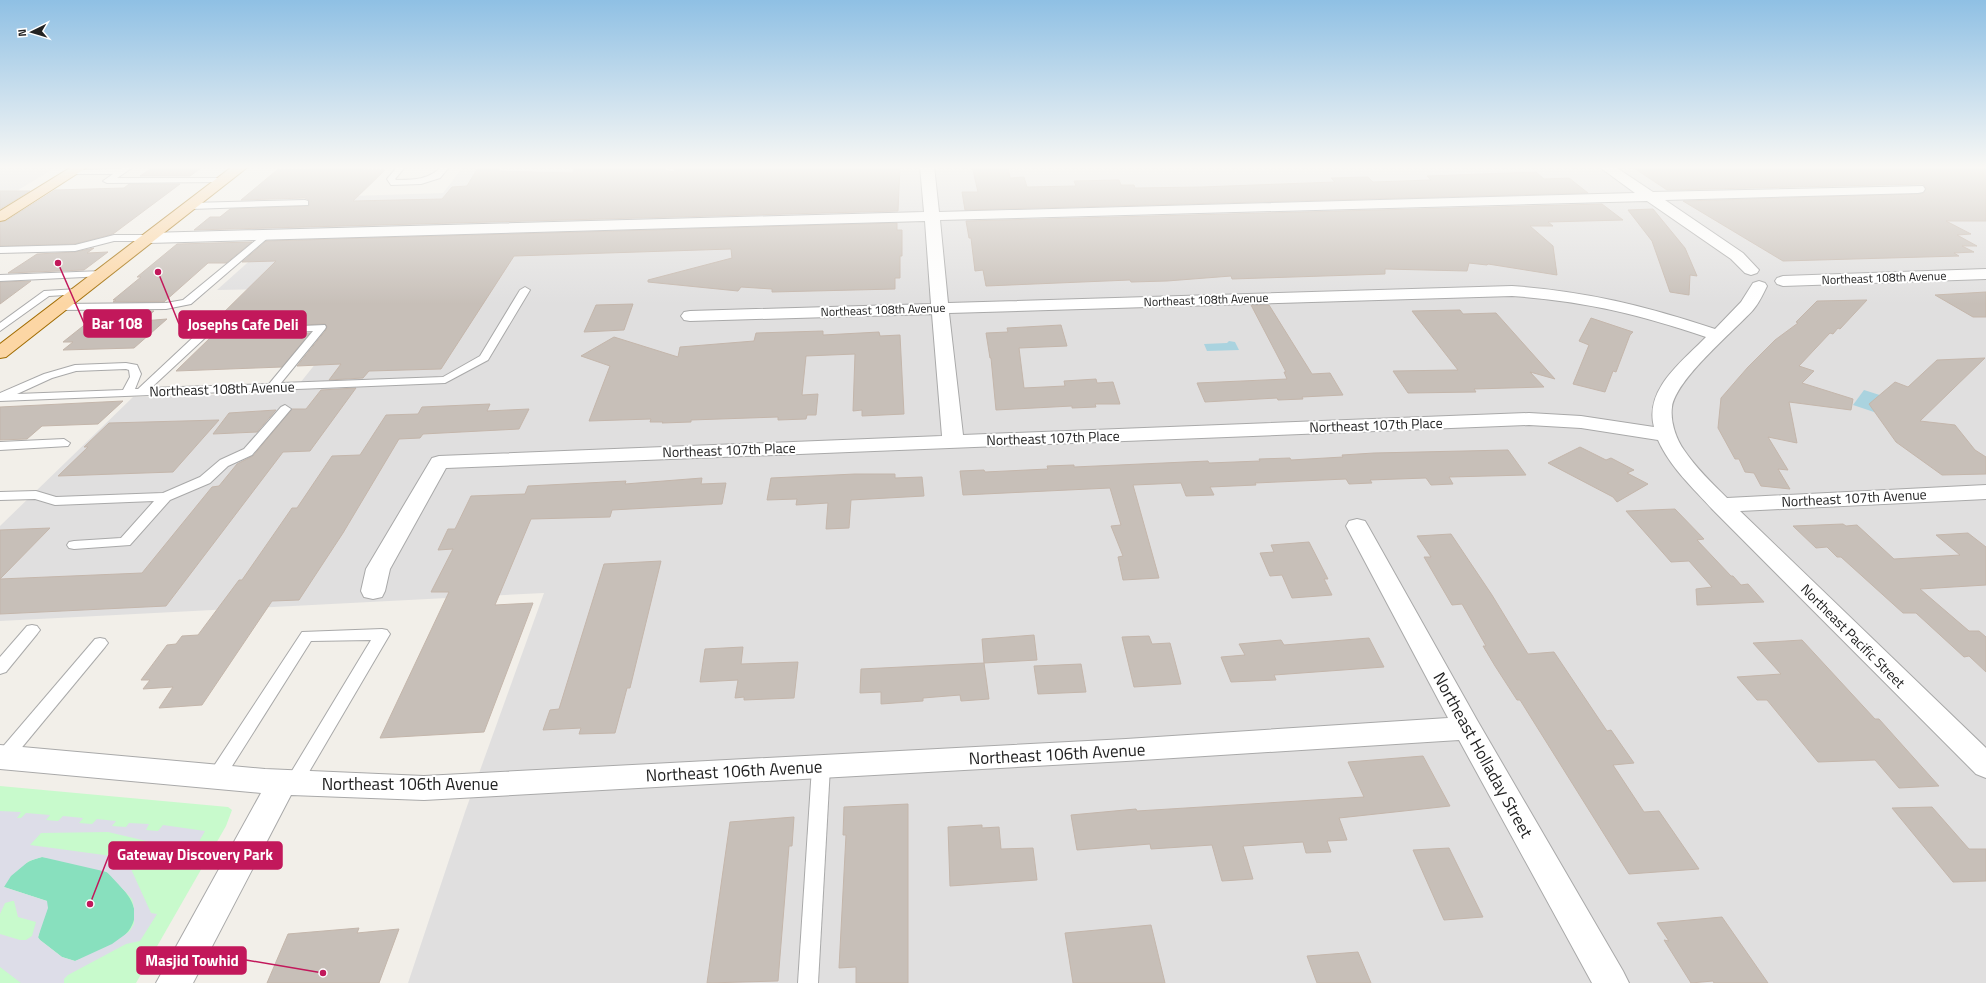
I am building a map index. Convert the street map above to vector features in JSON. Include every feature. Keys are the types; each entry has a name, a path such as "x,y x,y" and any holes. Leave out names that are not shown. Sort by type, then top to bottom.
{"main road":[{"path":"3,348 183,212"}],"street":[{"path":"931,212 953,442"},
{"path":"149,238 1049,212"},
{"path":"1673,212 1737,256 1755,278"},
{"name":"Northeast 108th Avenue","path":"1755,278 1781,287 1784,286 1783,280 1986,274"},
{"name":"Northeast Pacific Street","path":"1755,278 1748,305 1682,372 1666,393 1662,406 1666,435 1673,450 1684,465 1721,505 1986,766"},
{"name":"Northeast 108th Avenue","path":"690,316 1512,291 1550,294 1608,303 1653,314 1717,335"},
{"name":"Northeast 107th Place","path":"373,591 378,569 439,462 1529,420 1581,422 1666,435"},
{"name":"Northeast 107th Avenue","path":"1721,505 1986,492"},
{"name":"Northeast Holladay Street","path":"1357,526 1610,983"},
{"name":"Northeast 106th Avenue","path":"2,757 287,784 424,788 1126,750 1468,728"},
{"path":"174,983 287,784"}],"lane":[{"path":"59,307 133,305 170,307 187,302 267,234"},
{"path":"0,250 75,248 114,238 149,238"},
{"path":"0,278 102,274"},
{"name":"Northeast 108th Avenue","path":"0,398 445,380 484,358 525,290"},
{"path":"0,328 46,294 78,292"},
{"path":"141,392 204,333 322,327 272,387"},
{"path":"0,398 48,376 75,368 93,367 133,367 136,371 136,378 127,393"},
{"path":"0,496 36,494 55,501 165,497 206,480 224,463 248,452 285,409"},
{"path":"0,446 64,444"},
{"path":"74,545 125,542 165,497"},
{"path":"0,668 32,630"},
{"path":"216,777 308,636 382,634 287,784"},
{"path":"2,757 100,643"},
{"path":"808,983 821,766"}],"shaded area":[{"path":"272,212 1986,212 1986,983 408,983 465,812 544,593 0,621 0,526 133,397 292,393 377,287 217,290 284,230 251,231"},
{"path":"0,811 21,812 17,818 21,818 26,813 50,815 46,820 58,821 63,816 83,818 79,823 92,824 97,819 116,821 112,826 126,827 129,823 149,824 146,830 158,831 163,825 205,831 193,852 108,832 41,833 30,845 119,857 124,860 131,869 151,913 157,914 140,941 126,944 68,975 64,979 64,983 21,983 0,967 0,934 20,940 26,940 32,936 36,922 18,917 14,901 5,903 0,914","holes":["42,857 107,872 132,899 134,908 134,924 130,931 112,944 75,961 62,957 38,937 48,908 47,901 4,887 11,876 29,861"]}],"green space":[{"path":"0,786 228,807 232,810 226,826 136,983 0,983"},
{"path":"42,857 86,865 103,870 112,876 132,902 135,914 132,926 125,935 102,951 75,961 62,957 40,940 38,938 47,901 4,887 10,876 19,868"}],"water":[{"path":"1229,341 1235,342 1239,350 1207,351 1204,344 1227,343"},
{"path":"1864,390 1889,398 1877,413 1853,405"}],"building":[{"path":"20,212 143,212 113,234 75,244 0,246 0,222 6,221"},
{"path":"226,212 866,212 194,230 210,217 220,217"},
{"path":"1307,212 1612,212 1623,220 1548,222 1553,226 1530,226 1553,246 1557,275 1488,264 1469,263 1467,271 1385,269 1385,274 1232,279 1231,276 1167,281 1131,282 1130,280 986,286 983,270 975,271 971,238 969,238 966,221"},
{"path":"1629,212 1655,212 1685,248 1697,276 1690,275 1689,295 1670,292 1652,241"},
{"path":"1701,212 1986,212 1986,221 1946,221 1971,234 1957,235 1977,246 1962,246 1974,252 1954,253 1959,256 1783,261"},
{"path":"897,223 897,230 902,230 902,256 900,256 900,278 895,278 895,289 772,292 772,289 741,287 738,291 648,282 648,280 732,258 731,249 514,256 441,369 369,371 363,378 329,380 341,364 297,366 326,330 327,326 325,324 220,328 225,323 213,323 276,261 242,262 266,241"},
{"path":"252,242 226,263 208,263 164,302 113,302 116,300 113,300 141,277 137,277 177,244"},
{"path":"94,248 87,253 108,252 84,270 8,273 37,254 75,252"},
{"path":"31,281 0,304 0,282"},
{"path":"1986,292 1986,317 1973,317 1935,295"},
{"path":"1867,300 1840,329 1838,328 1833,334 1830,333 1799,366 1814,371 1802,383 1853,399 1851,410 1789,402 1797,443 1768,437 1788,470 1778,469 1790,489 1761,486 1754,473 1745,472 1739,459 1735,459 1718,428 1721,398 1748,367 1775,340 1798,323 1796,322 1817,301"},
{"path":"633,304 624,330 584,332 596,305"},
{"path":"1251,305 1269,305 1312,374 1330,373 1343,395 1302,397 1303,399 1278,400 1277,398 1205,402 1197,383 1287,379 1284,372 1286,372"},
{"path":"1460,310 1463,314 1496,313 1555,379 1530,372 1544,387 1474,389 1476,392 1408,393 1393,371 1458,370 1412,311"},
{"path":"102,311 154,311 142,321 167,319 134,348 63,350 73,342 63,342"},
{"path":"1591,318 1633,332 1630,335 1616,372 1613,371 1605,392 1573,384 1589,345 1579,341"},
{"path":"1061,325 1067,346 1019,348 1024,388 1065,386 1064,381 1096,379 1097,383 1113,382 1120,404 1095,404 1096,407 1072,408 1072,406 996,410 991,358 986,333 1008,332 1007,328"},
{"path":"823,331 823,335 879,332 880,336 900,335 904,414 862,416 862,410 853,411 855,354 806,356 802,395 818,394 816,415 807,415 806,419 778,420 778,417 691,420 691,422 662,423 663,422 650,422 651,419 589,421 610,366 581,356 614,337 678,357 680,347 754,341 756,333"},
{"path":"310,333 282,367 176,371 211,337"},
{"path":"1985,358 1920,421 1955,425 1975,450 1986,457 1986,474 1942,475 1896,442 1869,404 1895,382 1908,387 1937,360"},
{"path":"356,388 310,451 283,452 166,606 0,614 0,579 142,573 212,487 219,486 237,464 253,456 292,409 306,409 321,390"},
{"path":"123,401 98,424 42,426 27,439 0,440 0,407"},
{"path":"490,404 487,411 529,409 519,429 423,434 420,438 399,439 343,533 299,600 272,601 202,705 159,708 173,687 143,689 150,680 141,680 167,645 176,644 182,636 198,635 239,580 242,580 292,508 297,508 332,456 360,455 386,415 418,414 422,407"},
{"path":"276,410 257,432 213,434 229,413"},
{"path":"219,420 173,472 58,476 88,447 84,447 109,423"},
{"path":"1580,447 1606,460 1611,458 1634,470 1627,473 1648,484 1617,502 1613,497 1548,463"},
{"path":"1508,450 1526,475 1449,477 1453,484 1431,485 1426,478 1370,480 1372,483 1349,484 1346,479 1255,483 1256,485 1210,487 1214,495 1186,496 1181,483 1133,485 1159,578 1123,580 1118,557 1123,556 1111,526 1121,525 1110,488 963,495 960,471 984,470 985,472 1048,469 1047,466 1074,465 1074,467 1208,461 1209,463 1290,458 1291,460 1343,457 1342,455 1374,453"},
{"path":"855,474 895,474 895,478 922,477 924,496 851,500 849,528 826,529 828,503 796,505 797,499 767,500 771,478"},
{"path":"702,478 701,484 726,483 722,504 612,510 610,517 531,519 495,605 533,603 484,732 380,738 449,592 431,592 453,549 438,550 448,529 455,529 471,496 525,494 528,486 626,481 625,484"},
{"path":"1675,509 1704,539 1697,540 1731,576 1733,576 1741,585 1748,584 1764,602 1697,605 1696,589 1712,587 1689,561 1671,562 1626,511"},
{"path":"1843,524 1846,526 1857,525 1894,559 1960,555 1936,535 1968,533 1986,547 1986,585 1920,589 1969,631 1979,631 1986,637 1986,672 1969,656 1964,657 1916,613 1903,613 1841,557 1837,557 1827,547 1816,548 1793,526"},
{"path":"50,528 0,579 0,530"},
{"path":"1451,534 1492,595 1528,654 1554,652 1607,731 1611,730 1634,763 1613,765 1644,812 1659,811 1699,869 1629,874 1520,700 1517,700 1495,666 1483,646 1486,646 1462,604 1452,605 1424,557 1431,557 1417,536"},
{"path":"1309,542 1328,579 1324,579 1332,595 1292,598 1282,575 1270,576 1260,553 1274,552 1271,545"},
{"path":"661,561 630,688 627,688 615,733 579,734 581,728 543,730 550,710 559,709 604,564"},
{"path":"1034,635 1037,660 984,663 982,639"},
{"path":"1149,636 1152,644 1170,643 1181,684 1134,687 1122,637"},
{"path":"1369,638 1384,667 1274,675 1276,680 1231,682 1221,657 1245,655 1239,644 1281,640 1284,645"},
{"path":"1802,640 1875,719 1879,719 1939,786 1899,788 1875,760 1818,762 1767,700 1757,700 1737,677 1781,674 1753,643"},
{"path":"743,647 741,664 798,662 794,698 744,700 744,697 735,698 738,680 700,682 705,649"},
{"path":"984,663 989,699 961,701 960,695 923,698 923,701 881,704 881,692 860,693 861,669"},
{"path":"1081,664 1086,692 1038,694 1034,666"},
{"path":"1423,756 1450,806 1339,818 1347,840 1327,841 1331,852 1306,853 1303,842 1243,846 1253,879 1222,881 1212,845 1151,849 1150,844 1077,850 1071,815 1136,809 1137,811 1364,797 1348,762"},
{"path":"908,804 908,983 856,983 856,967 839,968 846,835 843,835 844,807"},
{"path":"1932,807 1969,849 1986,849 1986,881 1953,882 1892,808"},
{"path":"794,817 792,846 789,846 778,981 707,983 730,822"},
{"path":"982,825 982,828 999,827 1001,849 1033,848 1037,880 950,886 948,827"},
{"path":"1449,848 1483,917 1444,920 1413,850"},
{"path":"1722,917 1768,983 1714,983 1713,981 1691,983 1664,940 1669,941 1657,923"},
{"path":"1151,925 1165,983 1073,983 1065,933"},
{"path":"359,928 357,933 399,929 379,983 267,983 288,934"},
{"path":"1358,952 1371,983 1317,983 1307,956"}],"place":[{"name":"Bar 108","path":"58,263"},
{"name":"Josephs Cafe Deli","path":"158,272"},
{"name":"Gateway Discovery Park","path":"90,904"},
{"name":"Masjid Towhid","path":"323,973"}]}
